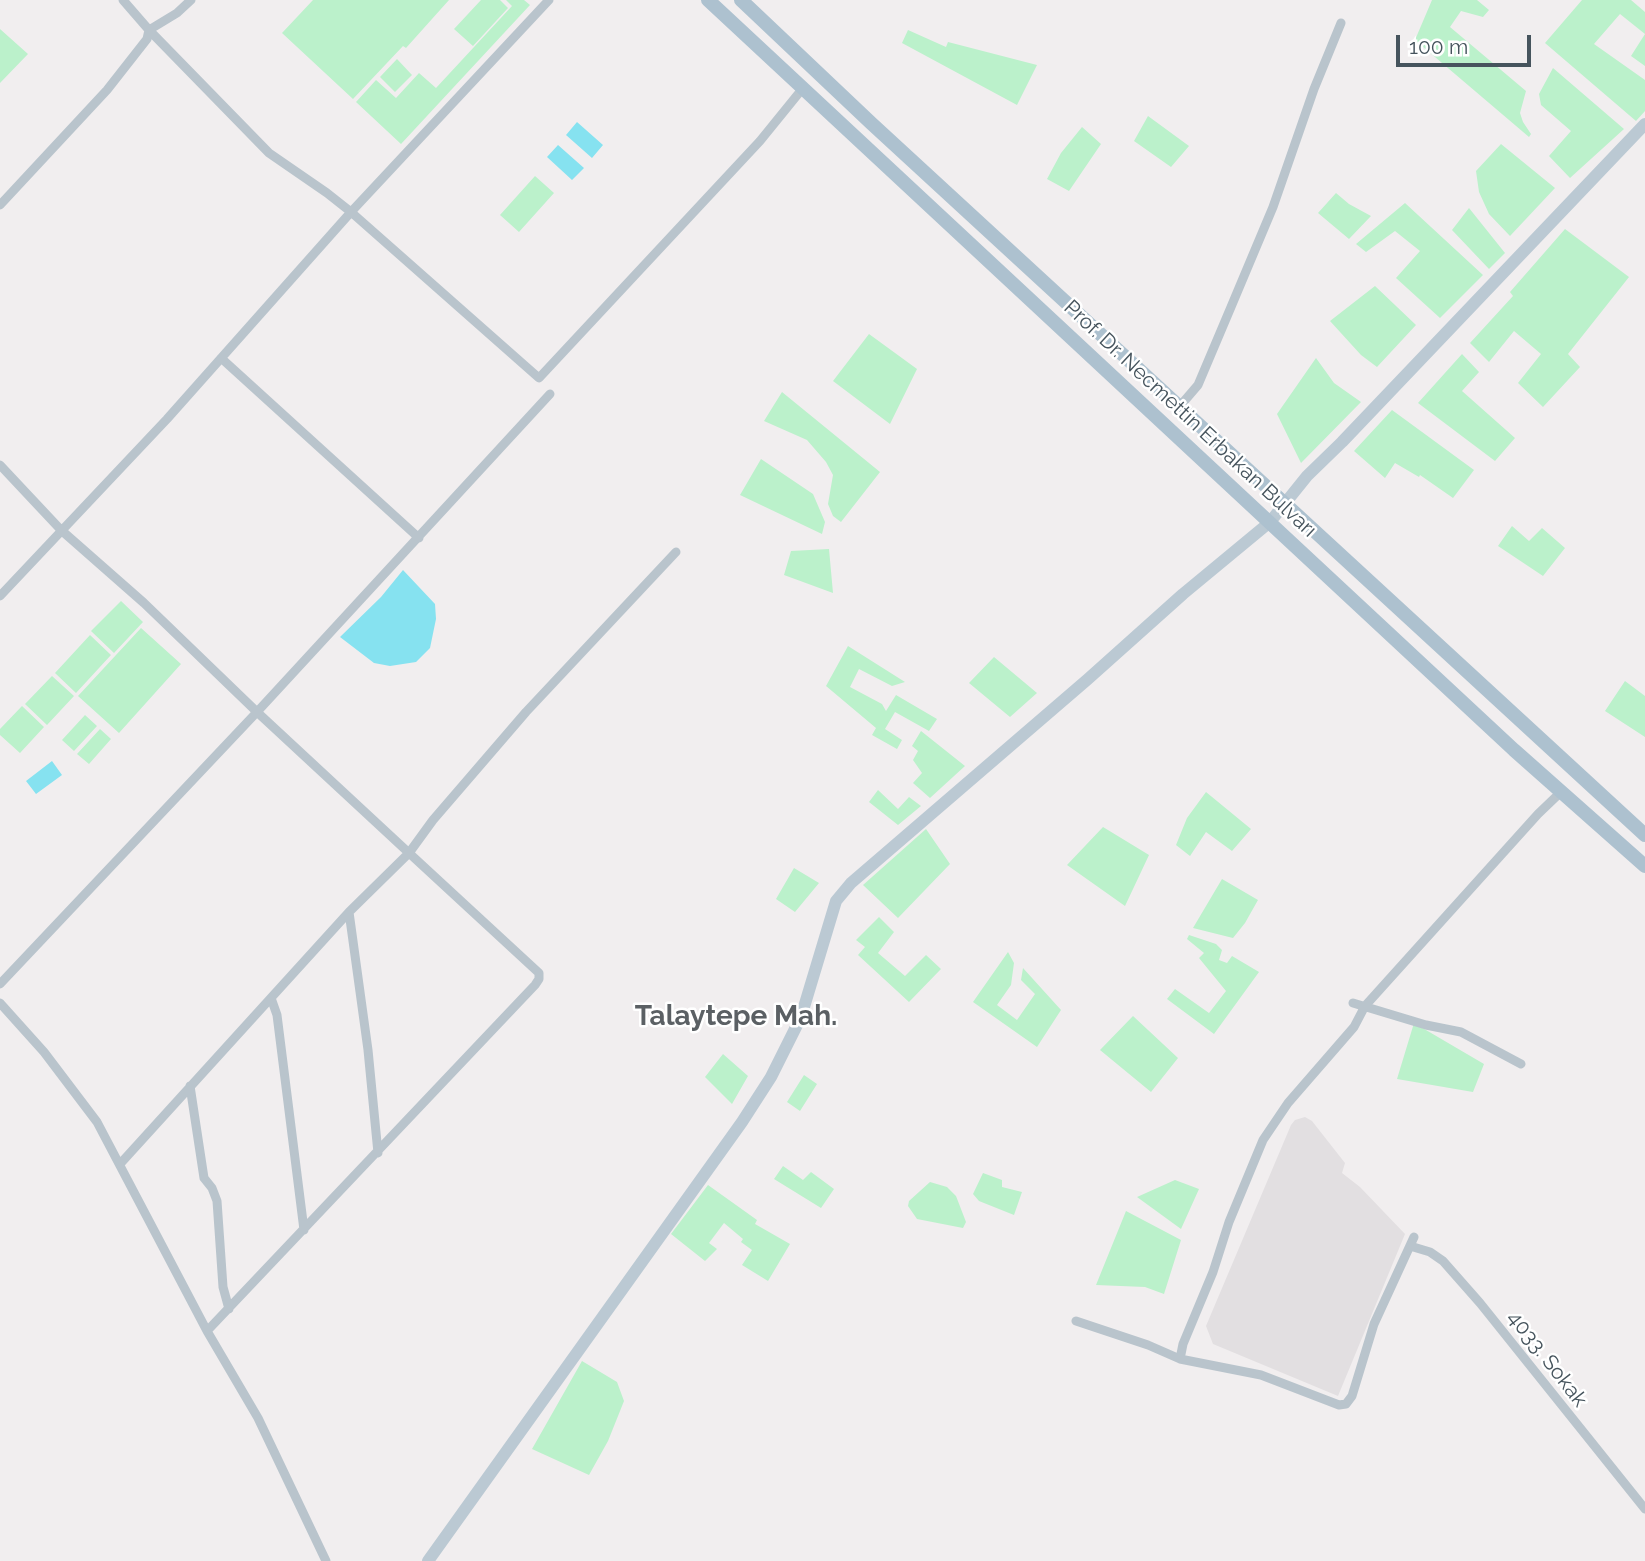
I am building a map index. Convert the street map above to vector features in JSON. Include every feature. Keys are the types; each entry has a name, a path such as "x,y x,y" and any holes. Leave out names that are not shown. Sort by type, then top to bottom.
{"main road":[{"name":"Prof. Dr. Necmettin Erbakan Bulvarı","path":"708,0 1514,750 1645,866"},
{"name":"Prof. Dr. Necmettin Erbakan Bulvarı","path":"741,0 871,123 1645,835"}],"street":[{"path":"123,0 269,153 351,212 538,378 760,141 803,88"},
{"path":"149,30 177,13 191,0"},
{"path":"0,596 167,419 351,212 549,0"},
{"path":"1180,406 1198,385 1237,295 1273,207 1314,89 1341,23"},
{"path":"0,205 107,90 148,39 149,30"},
{"path":"428,1561 742,1122 771,1077 801,1017 836,901 851,883 1270,522 1307,476 1645,124"},
{"path":"221,358 419,538"},
{"path":"0,984 257,712 550,394"},
{"path":"0,465 61,530 144,603 257,712 536,967 539,973 539,979 378,1153 207,1331"},
{"path":"120,1164 349,912 409,853 433,820 526,712 676,552"},
{"path":"1076,1321 1148,1345 1180,1359 1233,1212 1263,1140 1288,1102 1354,1027 1366,1006 1538,814 1562,791"},
{"path":"349,912 368,1050 378,1153"},
{"path":"271,998 276,1015 304,1230"},
{"path":"0,1003 44,1052 97,1122 207,1331 258,1418 326,1561"},
{"path":"1353,1003 1426,1025 1461,1032 1521,1064"},
{"path":"190,1086 204,1178 217,1201 223,1287 229,1309"},
{"name":"4033. Sokak","path":"1180,1359 1261,1375 1339,1405 1346,1404 1356,1385 1374,1324 1412,1242 1443,1261 1488,1312 1645,1509"}],"shaded area":[{"path":"1305,1117 1312,1121 1345,1163 1342,1173 1360,1187 1405,1234 1338,1396 1213,1344 1206,1326 1291,1125 1295,1120"}],"green space":[{"path":"313,0 449,0 406,48 403,46 353,99 282,33"},
{"path":"481,0 500,0 508,8 473,46 454,29"},
{"path":"506,0 524,0 530,5 401,144 356,102 376,80 396,98 419,73 436,88 512,6"},
{"path":"1432,0 1477,0 1489,10 1483,17 1461,11 1450,27 1526,91 1520,113 1531,134 1529,137 1415,40"},
{"path":"1582,0 1631,0 1645,12 1645,34 1620,14 1594,44 1645,80 1645,111 1636,121 1545,43"},
{"path":"0,29 28,54 0,83"},
{"path":"908,30 946,47 948,42 1037,65 1017,105 902,43"},
{"path":"1645,34 1645,66 1631,56"},
{"path":"397,59 412,75 395,92 380,77"},
{"path":"1553,68 1624,129 1570,178 1549,156 1571,131 1541,105 1539,94"},
{"path":"1148,116 1189,146 1171,167 1134,141"},
{"path":"1082,127 1101,144 1069,191 1047,179 1061,153"},
{"path":"1501,144 1555,188 1510,236 1489,214 1479,192 1476,171"},
{"path":"535,176 554,193 519,232 500,215"},
{"path":"1336,193 1371,216 1349,239 1318,213"},
{"path":"1405,203 1483,275 1440,318 1396,278 1420,251 1395,231 1366,252 1356,244"},
{"path":"1469,208 1505,253 1489,269 1452,230"},
{"path":"1565,229 1629,277 1568,354 1580,367 1543,407 1518,383 1541,354 1514,331 1489,362 1470,343 1513,296 1510,292"},
{"path":"1375,286 1416,325 1377,367 1361,355 1330,321"},
{"path":"869,334 917,369 890,424 833,381"},
{"path":"1462,354 1479,372 1462,391 1515,438 1495,461 1418,403"},
{"path":"1316,358 1334,383 1361,402 1301,463 1277,414"},
{"path":"782,392 880,472 841,522 833,516 828,504 833,475 826,462 807,440 764,421"},
{"path":"1392,410 1474,470 1453,498 1420,475 1419,477 1395,463 1385,478 1354,451"},
{"path":"761,459 813,494 825,522 822,534 740,495"},
{"path":"1512,526 1529,541 1542,528 1565,548 1543,576 1498,546"},
{"path":"829,549 833,593 784,575 791,551"},
{"path":"121,601 143,622 114,653 91,631"},
{"path":"141,628 181,664 119,733 78,696"},
{"path":"90,635 111,655 76,693 55,673"},
{"path":"848,646 905,682 892,686 859,669 850,687 882,704 886,711 896,695 937,719 929,731 895,712 885,729 902,740 897,749 872,735 876,728 826,686"},
{"path":"994,657 1037,693 1010,717 969,683"},
{"path":"52,676 74,696 47,725 25,704"},
{"path":"1625,681 1645,696 1645,737 1605,711"},
{"path":"22,706 44,727 20,753 0,735 0,729"},
{"path":"85,715 97,726 74,751 62,740"},
{"path":"100,729 111,739 89,764 77,754"},
{"path":"921,731 965,766 930,798 913,783 922,773 913,760 918,751 912,746"},
{"path":"878,790 898,809 909,797 921,806 898,825 869,802"},
{"path":"1206,792 1251,829 1232,851 1206,832 1190,856 1176,845 1187,818"},
{"path":"1103,827 1149,855 1125,906 1067,865"},
{"path":"926,829 950,864 898,918 863,885"},
{"path":"794,868 819,883 795,912 776,899"},
{"path":"1222,879 1258,900 1233,938 1193,928"},
{"path":"879,917 894,932 878,953 905,976 926,955 941,969 909,1002 858,955 865,947 856,940"},
{"path":"1189,935 1216,944 1222,950 1219,960 1227,963 1232,956 1259,972 1214,1034 1167,999 1175,989 1209,1013 1226,991 1199,958 1204,953 1187,939"},
{"path":"1008,952 1014,963 1011,985 997,1005 1017,1020 1035,994 1021,980 1023,968 1061,1010 1037,1047 973,1002"},
{"path":"1133,1016 1178,1058 1151,1092 1100,1050"},
{"path":"1414,1023 1484,1064 1473,1092 1397,1079"},
{"path":"723,1054 748,1076 732,1104 705,1077"},
{"path":"804,1075 817,1084 800,1111 787,1102"},
{"path":"783,1166 803,1180 811,1172 834,1189 821,1208 774,1179"},
{"path":"983,1173 1002,1180 1002,1187 1022,1192 1014,1215 979,1201 973,1194"},
{"path":"1175,1180 1199,1189 1181,1229 1137,1197"},
{"path":"930,1182 947,1187 956,1196 966,1222 963,1228 917,1219 908,1206 909,1201"},
{"path":"708,1185 757,1220 755,1224 790,1244 768,1281 742,1265 752,1250 724,1223 709,1243 717,1249 705,1261 671,1234"},
{"path":"1126,1211 1181,1240 1164,1294 1145,1287 1096,1285"},
{"path":"582,1361 617,1382 624,1401 608,1441 589,1475 532,1449"}],"water":[{"path":"577,122 603,145 592,158 566,135"},
{"path":"558,145 584,168 572,180 547,157"},
{"path":"403,570 435,604 436,619 430,648 416,662 390,666 374,663 340,637 381,597"},
{"path":"52,761 62,775 36,794 26,781"}],"district":[{"name":"Talaytepe Mah.","path":"736,1017"}]}
